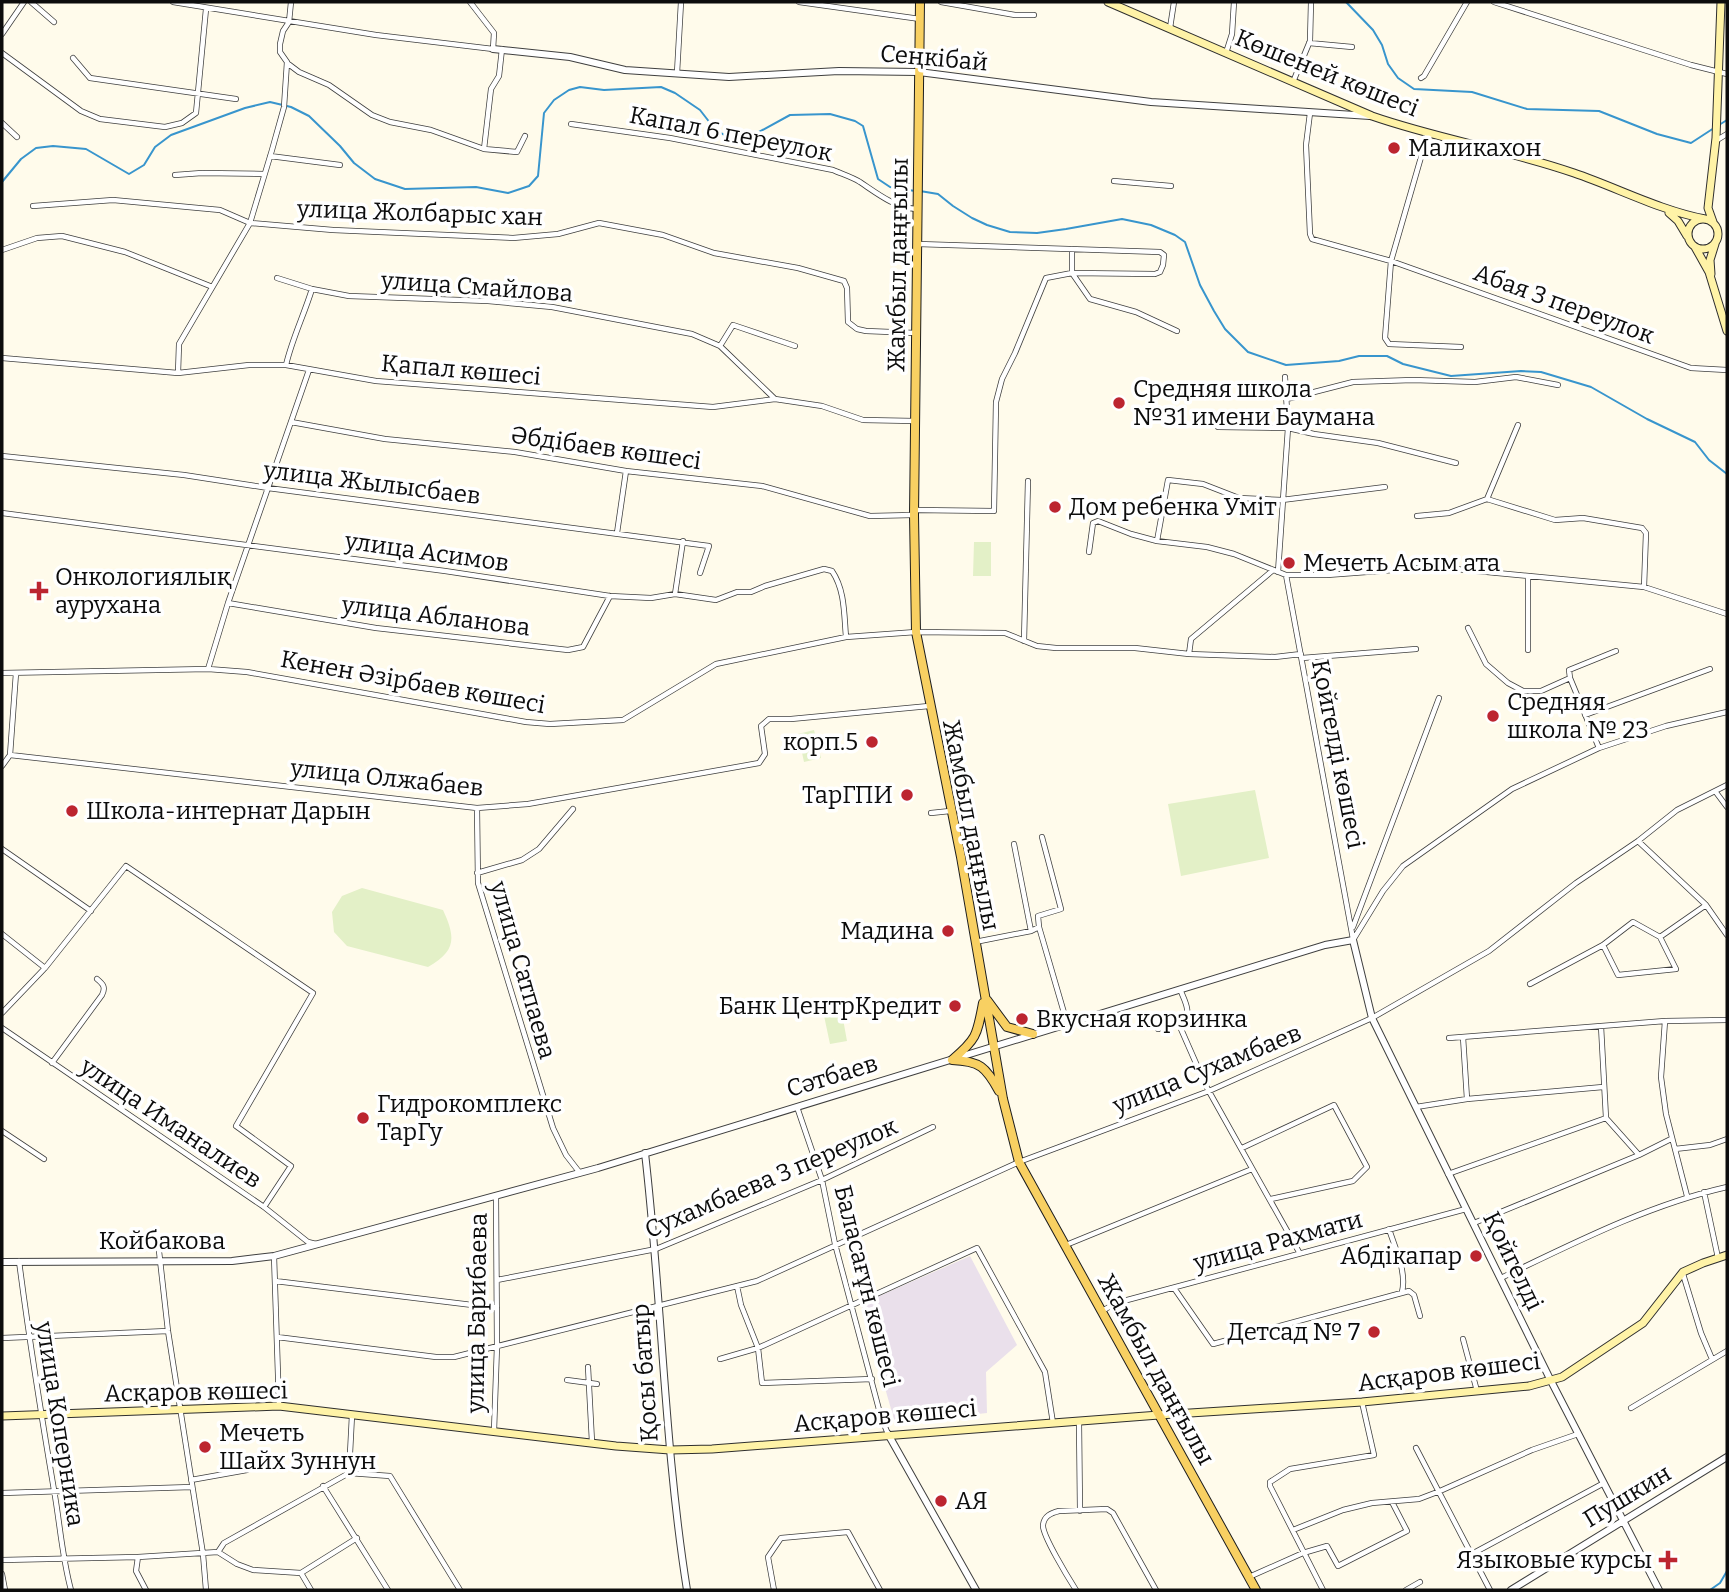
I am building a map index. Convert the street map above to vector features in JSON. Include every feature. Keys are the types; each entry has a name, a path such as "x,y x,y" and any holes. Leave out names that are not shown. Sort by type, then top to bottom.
{"main road":[{"name":"Жамбыл даңғылы","path":"920,2 914,513 916,632 961,857 1003,1099 1019,1162 1256,1590"},
{"name":"Көшеней көшесі","path":"1108,2 1372,116 1410,129 1575,173 1656,206"},
{"path":"1689,239 1688,233 1705,222 1709,215 1716,140 1721,2"},
{"path":"1710,193 1704,208 1705,222 1719,234 1710,260 1712,281"},
{"path":"1656,206 1705,222 1727,237 1703,250 1694,246"},
{"path":"1656,206 1678,221 1694,246 1712,281 1727,331"},
{"path":"984,996 1007,1027 1033,1034"},
{"path":"951,1060 968,1046 976,1035 984,996"},
{"path":"951,1060 969,1060 979,1064 988,1072 1003,1099"},
{"name":"Асқаров көшесі","path":"2,1416 279,1406 670,1450 761,1446 888,1434 1362,1402 1529,1386 1562,1377 1643,1322 1683,1272 1727,1255"}],"street":[{"path":"2,34 24,2"},
{"path":"31,2 54,22"},
{"path":"173,2 376,35 493,49 494,33 470,2"},
{"path":"291,2 289,22 283,31 280,44 280,52 287,62 299,72 329,85 372,115 390,122 431,130 484,149 517,152 526,136"},
{"path":"677,74 681,2"},
{"path":"801,2 920,20"},
{"path":"941,2 1015,15 1034,15"},
{"path":"1170,28 1174,2"},
{"path":"1226,53 1232,34 1234,2"},
{"path":"1293,82 1310,43 1311,2"},
{"path":"1421,78 1466,2"},
{"path":"1494,2 1727,74"},
{"path":"2,53 81,111 100,119 165,127 182,123 196,113 206,9"},
{"path":"1310,43 1352,47"},
{"name":"Сеңкібай","path":"493,49 570,57 625,71 729,77 839,71 919,72 1151,102 1372,116"},
{"path":"484,149 491,89 499,76 502,49"},
{"path":"73,58 90,78 236,99"},
{"path":"178,373 178,344 250,223 284,107 287,62"},
{"name":"Абая 3 переулок","path":"1310,113 1306,145 1312,239 1391,261 1691,368 1727,370"},
{"path":"2,123 17,137"},
{"name":"Капал 6 переулок","path":"571,124 670,138 833,170 858,181 878,196 900,206 917,209"},
{"path":"1428,133 1391,261 1385,333 1389,344 1461,347"},
{"path":"1716,140 1727,134"},
{"path":"270,156 340,164"},
{"path":"175,175 264,174"},
{"path":"1114,181 1171,186"},
{"name":"улица Жолбарыс хан","path":"33,206 113,200 220,209 250,223 332,230 513,237 558,234 599,223 663,235 714,253 797,268 844,281 847,288 848,322 857,329 916,333"},
{"path":"2,250 37,238 62,236 125,251 211,286"},
{"path":"917,244 1160,252 1164,256 1160,272 1155,274 1072,273"},
{"path":"1072,249 1072,273 1090,299 1136,312 1177,331"},
{"name":"Әбдібаев көшесі","path":"291,422 385,439 515,452 626,471 762,486 870,516 994,511 995,421 1002,379 1046,278 1072,273"},
{"name":"улица Смайлова","path":"277,278 312,289 349,296 552,307 692,334 720,346 775,399"},
{"path":"286,365 290,345 305,313 312,289"},
{"path":"720,346 733,326 795,346"},
{"name":"Қапал көшесі","path":"2,358 178,373 249,365 286,365 376,381 713,407 775,399 822,407 863,420 916,421"},
{"path":"208,669 228,603 309,370"},
{"path":"1189,654 1191,639 1275,571 1288,428 1285,377"},
{"path":"1287,399 1353,382 1475,382 1517,377 1558,385"},
{"path":"1487,499 1518,425"},
{"path":"1218,427 1288,428 1378,443 1455,463"},
{"name":"улица Жылысбаев","path":"2,456 184,475 683,541 709,546 700,573"},
{"path":"617,533 626,471"},
{"path":"1157,541 1168,480 1203,484 1239,498 1282,500 1385,487"},
{"path":"1024,641 1028,481"},
{"path":"1417,516 1449,513 1487,499 1555,520 1583,518 1642,528 1646,533 1644,587"},
{"name":"улица Асимов","path":"2,513 610,596 651,598 675,594 716,600 824,569 832,571 838,580 843,600 846,636"},
{"path":"1089,552 1094,521 1157,541 1220,551 1286,575 1327,576 1434,567 1644,587 1727,614"},
{"path":"675,594 683,541"},
{"name":"Қойгелді көшесі","path":"1286,575 1353,928 1353,940"},
{"path":"1528,576 1528,650"},
{"name":"улица Абланова","path":"228,603 376,628 568,650 583,647 610,596"},
{"path":"1468,628 1486,664 1523,691 1541,691 1570,678"},
{"name":"Кенен Әзірбаев көшесі","path":"2,673 208,669 247,671 526,722 550,724 623,720 716,664 846,636 916,632 1005,634 1037,646 1056,648 1135,648 1189,654 1275,657 1416,649"},
{"path":"1599,748 1569,670 1616,651"},
{"path":"1585,715 1710,669"},
{"path":"2,766 10,755 16,673"},
{"path":"1353,928 1439,698"},
{"name":"улица Олжабаев","path":"10,755 478,808 528,804 759,763 765,754 761,726 769,719 929,706"},
{"path":"1353,940 1383,891 1403,866 1512,789 1599,748 1666,726 1727,712"},
{"name":"улица Сухамбаев","path":"277,1337 445,1358 466,1356 757,1281 1019,1162 1209,1091 1372,1018 1489,951 1576,883 1638,841 1677,810 1727,785"},
{"path":"1715,791 1727,807"},
{"name":"улица Сатпаева","path":"478,808 478,883 549,1115 566,1155 580,1173"},
{"path":"477,873 522,860 540,849 573,809"},
{"path":"930,813 950,811"},
{"path":"1042,837 1061,909 1038,916 1067,1023"},
{"path":"1638,841 1706,905 1727,935"},
{"path":"1014,844 1031,930"},
{"path":"2,849 91,911"},
{"path":"2,1013 45,968 127,866 313,993 236,1126 291,1166 264,1207"},
{"path":"1660,937 1706,905"},
{"path":"1530,984 1603,945 1633,922 1660,937 1676,969 1618,975 1603,945"},
{"path":"974,943 1040,927"},
{"path":"2,934 45,968"},
{"name":"Сәтбаев","path":"320,1244 580,1173 1325,945 1353,940"},
{"name":"Қойгелді","path":"1353,940 1372,1018 1551,1381 1659,1590"},
{"path":"52,1063 102,995 103,984 97,979"},
{"path":"1158,1029 1182,1022 1186,1018 1188,1012 1180,989"},
{"path":"1449,1038 1601,1025 1727,1020"},
{"path":"1665,1021 1661,1077 1671,1139 1687,1196"},
{"path":"1182,1022 1181,1029 1209,1091 1299,1252"},
{"path":"1601,1025 1606,1118 1639,1155"},
{"name":"улица Иманалиев","path":"2,1028 264,1207 308,1242 320,1244"},
{"path":"1463,1037 1467,1099"},
{"path":"1415,1107 1467,1099 1603,1087"},
{"path":"1242,1148 1334,1105 1367,1167 1353,1181 1271,1199"},
{"name":"Баласағұн көшесі","path":"797,1107 822,1180 835,1244 881,1417 888,1434"},
{"path":"1448,1174 1606,1118"},
{"name":"Сухамбаева 3 переулок","path":"497,1280 656,1249 822,1180 933,1127"},
{"path":"2,1131 44,1159"},
{"path":"1473,1223 1639,1155 1671,1139"},
{"path":"1675,1149 1710,1145 1727,1139"},
{"name":"Қосы батыр","path":"645,1153 656,1249 670,1450 687,1590"},
{"path":"1066,1245 1252,1169"},
{"path":"1500,1279 1593,1234 1687,1196 1727,1187"},
{"path":"1704,1192 1718,1258"},
{"name":"улица Барибаева","path":"494,1432 497,1346 496,1196"},
{"name":"улица Рахмати","path":"1102,1311 1116,1303 1466,1209"},
{"path":"1389,1229 1402,1268 1402,1293"},
{"name":"Койбакова","path":"2,1262 232,1261 320,1244"},
{"path":"720,1359 758,1348 977,1248 1045,1372 1053,1423"},
{"path":"159,1251 168,1331 203,1553 206,1590"},
{"path":"274,1255 279,1406"},
{"name":"улица Коперника","path":"19,1261 40,1415 55,1492 62,1559 71,1590"},
{"path":"1683,1272 1712,1359"},
{"path":"275,1281 497,1308"},
{"path":"737,1286 741,1305 758,1348 762,1383 872,1379"},
{"path":"1174,1288 1215,1344 1402,1293 1412,1292 1420,1316"},
{"path":"2,1338 168,1331"},
{"path":"1464,1339 1477,1391"},
{"path":"1631,1408 1727,1351"},
{"path":"588,1367 592,1443"},
{"path":"567,1380 597,1384"},
{"path":"1323,1590 1270,1482 1290,1469 1374,1454 1362,1402"},
{"path":"349,1473 352,1415"},
{"path":"1079,1421 1080,1511"},
{"path":"888,1434 976,1590"},
{"path":"1293,1530 1343,1510 1372,1503 1419,1499 1440,1492 1532,1450 1578,1434"},
{"path":"1416,1448 1490,1590"},
{"name":"Пушкин","path":"1511,1590 1727,1457"},
{"path":"191,1480 247,1470"},
{"path":"218,1552 224,1543 349,1473 390,1476 460,1590"},
{"path":"1470,1555 1604,1483"},
{"path":"323,1486 388,1590"},
{"path":"2,1493 192,1487"},
{"path":"1248,1577 1303,1553 1327,1546 1338,1566 1408,1531 1392,1502"},
{"path":"1076,1590 1046,1536 1043,1525 1051,1513 1107,1509 1112,1511 1156,1590"},
{"path":"774,1590 768,1557 781,1538 848,1532 880,1590"},
{"path":"2,1559 138,1557 218,1552 253,1570 302,1573 357,1538"},
{"path":"138,1557 136,1571 146,1590"},
{"path":"302,1573 312,1590"},
{"path":"2,1574 5,1590"},
{"path":"1406,1590 1420,1582"}],"shaded area":[{"path":"970,1256 1017,1345 986,1372 987,1413 895,1423 861,1304"}],"green space":[{"path":"974,542 991,542 991,576 973,576"},
{"path":"814,730 821,758 804,762 798,734"},
{"path":"1255,790 1269,858 1181,876 1168,804"},
{"path":"362,888 443,910 451,936 451,943 444,955 428,967 347,946 334,932 332,912 342,896"},
{"path":"841,1008 847,1041 830,1044 823,1011"}],"waterway":[{"path":"1346,2 1373,30 1382,45 1388,64 1398,78 1414,89 1472,92 1527,109 1599,111 1657,134 1691,143 1714,128"},
{"path":"2,182 21,159 36,148 53,146 86,149 129,174 144,165 155,147 171,135 245,108 270,102 291,107 309,116 354,163 375,179 405,189 476,187 508,193 529,186 538,176 544,113 554,100 569,90 580,87 604,90 661,87 700,110 714,128 727,137 746,139 790,115 830,114 855,121 863,126 878,179 890,187 915,191"},
{"path":"1719,125 1727,120"},
{"path":"920,191 938,194 972,218 1010,232 1037,233 1122,219 1151,225 1185,242 1200,285 1214,311 1225,329 1248,352 1286,365 1339,361 1359,356 1387,356 1403,364 1451,376 1541,372 1591,387 1647,419 1695,442 1709,460 1727,474"},
{"path":"1710,1590 1720,1583 1727,1571"}],"place":[{"name":"Маликахон","path":"1394,148"},
{"name":"Средняя школа №31 имени Баумана","path":"1119,403"},
{"name":"Дом ребенка Умiт","path":"1055,507"},
{"name":"Мечеть Асым ата","path":"1289,563"},
{"name":"Онкологиялық аурухана","path":"39,591"},
{"name":"Средняя школа № 23","path":"1493,716"},
{"name":"корп.5","path":"872,742"},
{"name":"ТарГПИ","path":"907,795"},
{"name":"Школа-интернат Дарын","path":"72,811"},
{"name":"Мадина","path":"948,931"},
{"name":"Банк ЦентрКредит","path":"955,1006"},
{"name":"Вкусная корзинка","path":"1022,1019"},
{"name":"Гидрокомплекс ТарГу","path":"363,1118"},
{"name":"Абдiкапар","path":"1476,1256"},
{"name":"Детсад № 7","path":"1374,1332"},
{"name":"Мечеть Шайх Зуннун","path":"205,1447"},
{"name":"АЯ","path":"941,1501"},
{"name":"Языковые курсы","path":"1668,1560"}]}
